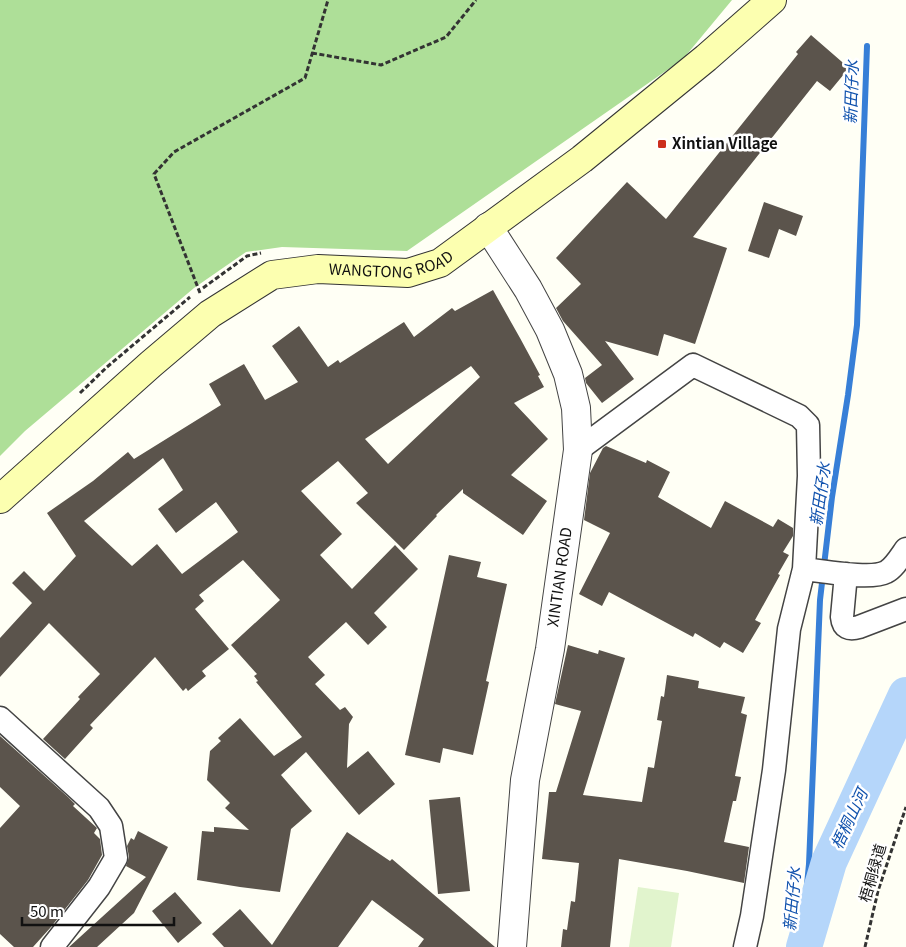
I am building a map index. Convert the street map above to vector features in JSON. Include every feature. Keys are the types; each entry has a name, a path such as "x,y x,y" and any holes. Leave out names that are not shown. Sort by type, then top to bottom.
{"main road":[{"name":"WANGTONG ROAD","path":"0,499 150,364 204,303 272,275 318,269 408,273 440,263 582,159 706,58 772,0"}],"street":[{"name":"XINTIAN ROAD","path":"488,227 528,289 550,330 568,374 576,408 578,450 550,649 525,780 512,947"},
{"path":"578,450 693,365 799,416 808,425 809,476 804,569 789,630 774,770 752,916 745,947"},
{"path":"804,569 846,574 878,575 888,572 906,549"},
{"path":"846,574 842,622 847,628 859,627 906,609"},
{"path":"0,718 99,808 111,826 116,858 100,887 52,947"}],"path":[{"path":"204,303 154,174 174,152 304,78 328,0"},
{"path":"312,53 381,65 446,37 476,0"},
{"path":"80,393 107,367 181,304 204,303 247,256 263,252"},
{"name":"梧桐绿道","path":"865,947 878,891 906,807"}],"green space":[{"path":"0,0 732,0 683,59 407,251 282,247 246,252 194,288 25,431 0,456"},
{"path":"638,887 679,893 671,947 629,947"}],"building":[{"path":"811,35 849,68 830,91 817,81 693,237 727,248 695,344 664,334 658,356 605,341 634,379 602,403 586,383 585,378 602,365 563,321 556,308 581,284 556,258 627,182 666,219 798,54 796,52"},
{"path":"764,202 803,216 796,236 779,229 769,258 748,251"},
{"path":"493,290 540,375 538,376 544,387 514,403 548,439 511,475 547,501 523,535 463,493 463,489 404,550 356,503 368,493 338,461 301,491 342,534 320,555 352,589 395,545 418,569 374,613 387,627 368,645 346,622 308,657 325,675 315,684 340,710 345,707 353,717 349,724 347,768 368,751 395,784 359,815 306,752 281,775 312,811 291,829 280,892 197,880 202,831 214,832 214,827 249,830 225,808 230,803 207,780 210,751 221,741 218,738 240,718 274,756 302,737 256,682 258,681 254,676 257,674 231,645 280,600 243,560 199,595 204,601 195,609 229,649 202,671 206,676 188,691 186,688 183,691 155,657 90,725 93,728 65,759 43,739 100,674 49,623 0,677 0,638 32,603 12,583 24,571 44,591 76,556 47,513 93,481 128,452 134,459 221,405 209,384 244,364 265,400 298,382 272,346 299,326 328,367 338,360 340,363 404,322 414,337 452,308 455,311","holes":["471,366 480,377 388,464 365,439","163,458 183,490 158,509 176,533 216,502 238,532 182,574 157,544 132,566 84,521"]},
{"path":"606,446 646,463 647,460 670,472 658,497 711,528 725,501 773,527 778,519 793,528 793,536 783,552 789,555 755,620 761,623 743,653 724,642 720,648 695,633 693,637 609,592 602,606 579,594 610,533 584,520 590,473 603,448"},
{"path":"449,555 481,562 477,577 507,584 486,681 489,682 473,755 443,748 440,763 405,755"},
{"path":"568,645 598,654 599,650 625,658 583,795 642,802 648,767 654,768 662,721 657,720 661,696 664,697 667,675 699,681 698,688 745,697 741,713 747,715 735,776 741,777 736,801 733,801 724,842 749,847 744,883 619,859 610,947 561,947 563,929 567,930 571,901 575,902 579,863 542,859 549,792 556,792 581,711 555,704"},
{"path":"0,736 75,804 73,806 97,828 94,833 100,839 102,855 88,880 33,947 14,947 0,934 0,828 20,806 0,787"},
{"path":"460,797 470,891 438,894 429,800"},
{"path":"138,831 168,847 134,913 97,947 69,947 146,877 126,866 129,857 127,846 131,838 134,840"},
{"path":"347,832 390,861 392,859 495,947 418,947 424,939 372,900 338,947 224,947 212,934 240,909 272,945"},
{"path":"175,892 202,923 178,943 152,911"}],"waterway":[{"name":"新田仔水","path":"801,947 809,864 820,600 832,497 857,325 867,46"},
{"name":"梧桐山河","path":"804,947 829,862 906,695"}],"place":[{"name":"Xintian Village","path":"662,144"}]}
